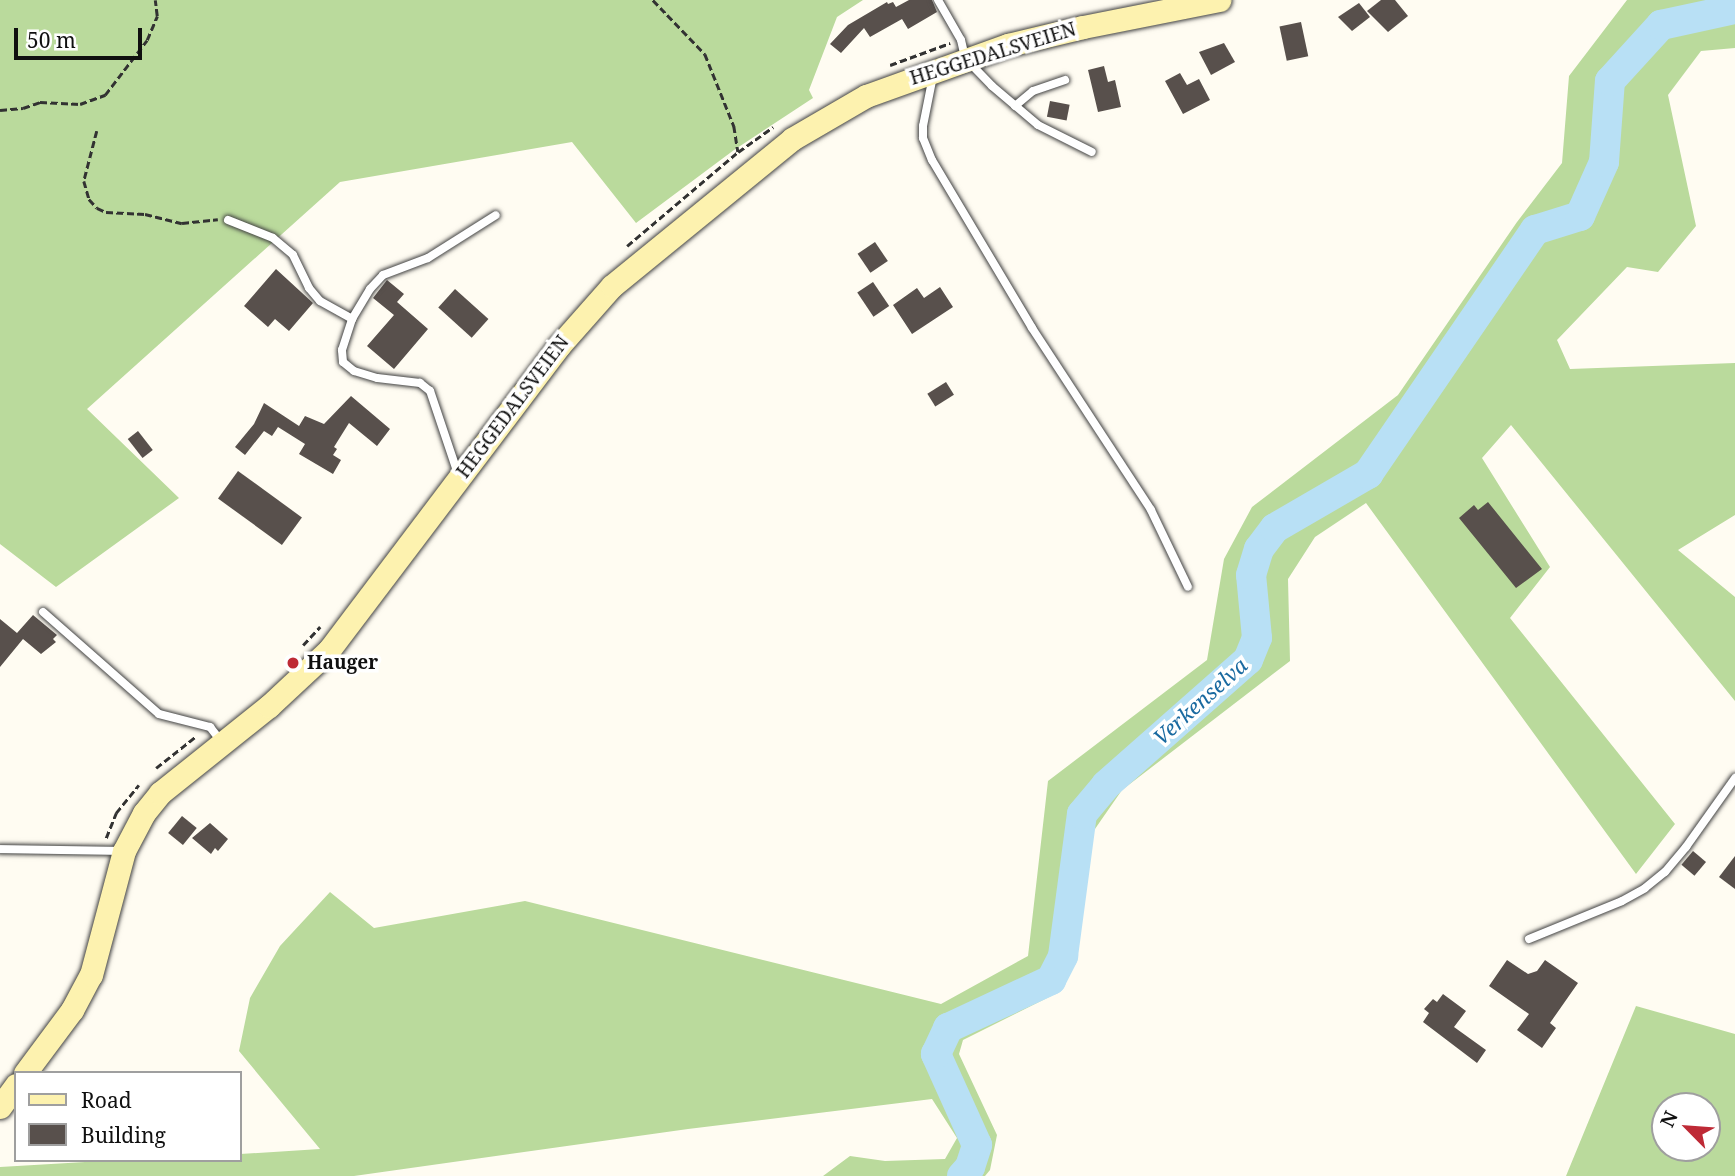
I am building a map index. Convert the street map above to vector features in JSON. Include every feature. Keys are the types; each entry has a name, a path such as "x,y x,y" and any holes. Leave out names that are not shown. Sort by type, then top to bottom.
{"main road":[{"name":"HEGGEDALSVEIEN","path":"26,1071 72,1010 91,975 124,851 144,813 160,793 300,680 329,650 376,592 459,477 582,317 653,250 803,132 866,96 965,58 1083,27 1219,0"},
{"path":"0,1107 14,1088"}],"lane":[{"path":"938,0 961,40 965,58 1015,106 1058,137 1092,152"},
{"path":"931,70 933,78 923,138 932,160 1032,328 1152,510 1188,587"},
{"path":"1015,106 1040,88 1065,80"},
{"path":"459,477 430,391 420,383 377,378 354,371 343,362 342,350 352,318 370,289 383,275 428,258 496,215"},
{"path":"228,220 273,238 293,255 309,288 320,301 352,318"},
{"path":"43,612 159,714 210,726 223,744"},
{"path":"1529,939 1622,901 1645,888 1665,872 1686,847 1735,778"},
{"path":"0,849 124,851"}],"path":[{"path":"0,110 23,108 40,102 80,104 105,95 148,40 157,16 155,0"},
{"path":"653,0 705,54 734,126 738,152"},
{"path":"97,131 84,181 89,199 97,208 145,214 182,223 228,220"}],"green space":[{"path":"0,0 863,0 837,17 809,90 813,98 734,150 636,223 572,142 340,182 87,409 179,498 56,587 0,544"},
{"path":"1627,0 1735,0 1735,48 1701,51 1668,95 1696,226 1658,272 1627,267 1557,340 1570,369 1735,363 1735,515 1678,550 1735,597 1735,701 1511,425 1482,458 1550,567 1510,618 1675,824 1636,874 1366,503 1315,537 1288,579 1290,661 1122,790 1088,839 1073,963 1059,992 963,1040 959,1054 997,1135 990,1170 985,1176 823,1176 850,1156 885,1161 945,1159 957,1138 932,1099 688,1129 354,1176 0,1176 0,1167 85,1162 242,1162 242,1154 320,1149 239,1051 250,998 280,946 330,892 374,928 525,901 941,1004 1028,956 1048,781 1207,660 1224,559 1252,507 1398,395 1517,222 1562,163 1569,76"},
{"path":"1636,1006 1735,1034 1735,1176 1566,1176"}],"building":[{"path":"909,0 932,0 937,12 908,29 902,19 870,37 864,28 841,53 830,44 848,25 887,2 893,2 896,7"},
{"path":"1381,0 1395,0 1408,16 1388,32 1367,11"},
{"path":"1359,3 1370,17 1352,31 1338,17"},
{"path":"1301,22 1308,56 1287,61 1279,27"},
{"path":"1224,43 1235,62 1211,75 1199,52"},
{"path":"1104,66 1108,82 1115,80 1121,107 1098,112 1088,70"},
{"path":"1180,73 1187,85 1199,79 1210,100 1183,114 1165,81"},
{"path":"1050,101 1070,105 1067,121 1047,117"},
{"path":"875,242 888,261 870,273 858,254"},
{"path":"276,269 313,303 289,331 275,319 268,327 244,306"},
{"path":"387,280 404,294 397,302 428,329 394,369 367,346 394,315 373,298"},
{"path":"873,282 889,306 873,317 857,293"},
{"path":"940,287 953,307 912,334 893,305 917,288 924,298"},
{"path":"455,289 488,319 472,338 438,308"},
{"path":"946,382 954,395 935,406 927,394"},
{"path":"351,396 390,429 377,446 349,423 334,447 337,449 333,455 341,460 333,474 299,454 305,444 278,427 272,436 264,431 245,455 235,447 254,424 264,403 299,426 305,416 324,424"},
{"path":"138,431 153,450 143,458 128,439"},
{"path":"238,471 302,517 282,545 218,499"},
{"path":"1488,502 1542,569 1516,588 1459,518 1474,505 1478,510"},
{"path":"33,615 57,635 53,639 56,642 41,654 23,639 0,667 0,619 17,633"},
{"path":"182,816 197,828 183,845 168,833"},
{"path":"210,823 228,839 218,851 215,848 211,854 192,838"},
{"path":"1693,851 1706,862 1694,876 1681,865"},
{"path":"1735,856 1735,889 1719,877"},
{"path":"1507,960 1528,974 1537,971 1545,960 1578,983 1550,1023 1556,1028 1542,1048 1517,1030 1529,1014 1489,986"},
{"path":"1443,994 1466,1011 1454,1027 1486,1050 1477,1063 1423,1022 1429,1013 1424,1009 1433,999 1437,1002"}],"waterway":[{"name":"Verkenselva","path":"962,1176 970,1167 977,1145 936,1054 948,1028 1051,980 1063,956 1082,814 1106,785 1248,660 1257,638 1251,575 1259,549 1275,528 1368,474 1535,230 1580,216 1604,162 1610,81 1661,25 1735,9"}],"place":[{"name":"Hauger","path":"293,663"}]}
